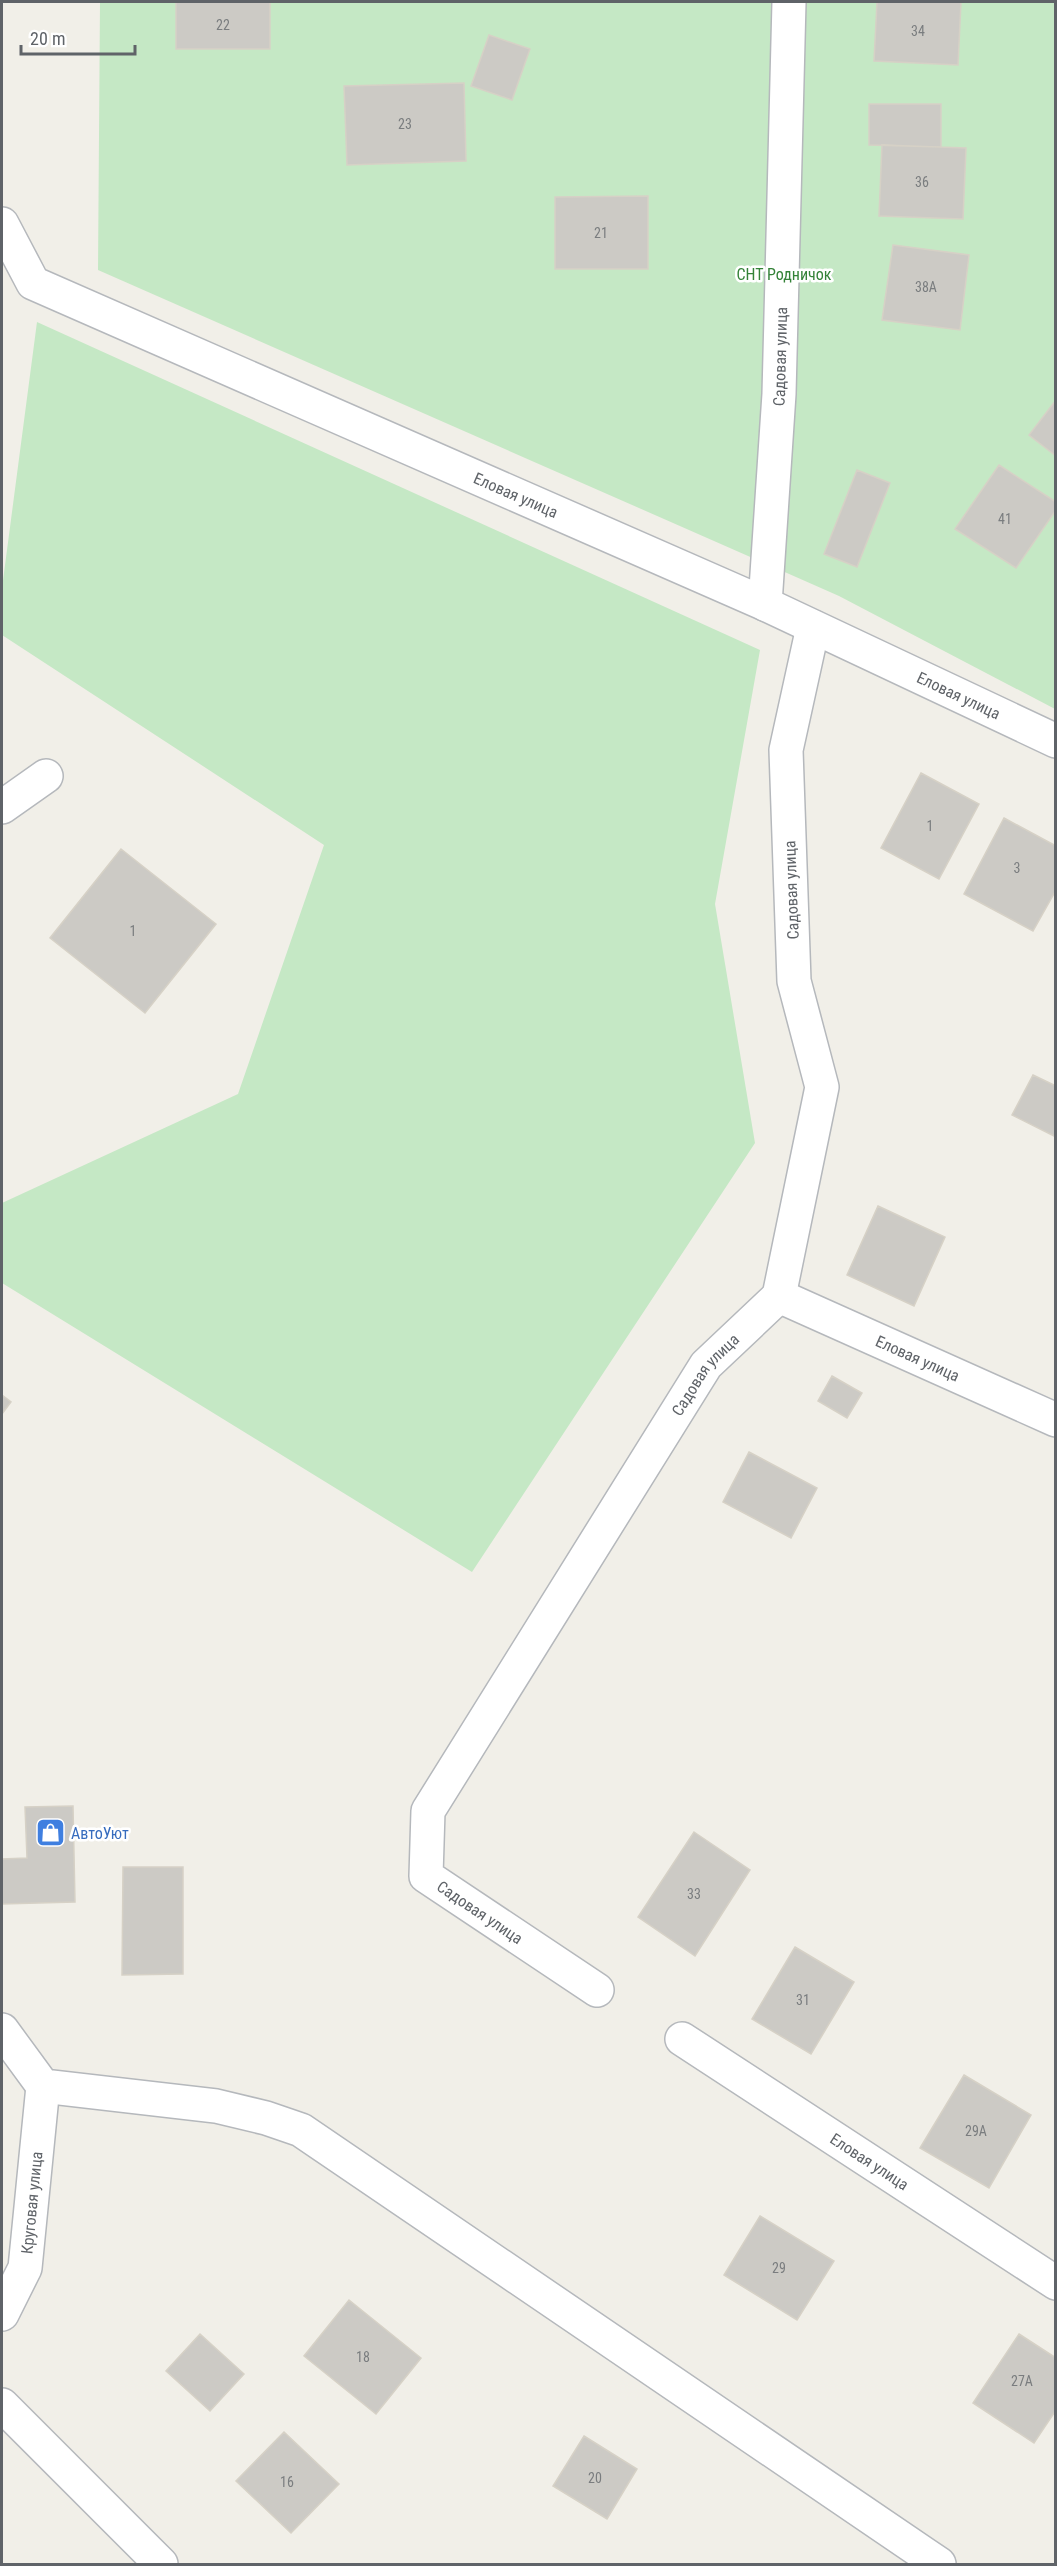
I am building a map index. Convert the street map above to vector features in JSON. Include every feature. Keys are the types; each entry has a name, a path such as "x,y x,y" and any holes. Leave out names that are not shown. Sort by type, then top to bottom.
{"street":[{"name":"Садовая улица","path":"765,604 779,394 789,2"},
{"name":"Еловая улица","path":"2,224 33,283 765,604 1056,741"},
{"name":"Садовая улица","path":"597,1990 426,1876 428,1811 706,1365 779,1296 822,1086 794,981 786,750 813,627"},
{"path":"2,807 46,776"},
{"name":"Еловая улица","path":"779,1296 1056,1420"},
{"path":"2,2030 43,2086 216,2106 300,2130 939,2565"},
{"name":"Еловая улица","path":"682,2039 1056,2283"},
{"name":"Круговая улица","path":"2,2314 25,2268 43,2086"},
{"path":"2,2405 161,2565"}],"green space":[{"name":"СНТ Родничок","path":"100,2 1055,2 1055,709 839,596 98,270"},
{"path":"37,322 760,650 715,904 755,1143 472,1572 2,1283 2,1203 238,1094 324,845 2,635 2,588"}],"building":[{"path":"176,2 270,2 270,49 176,49"},
{"path":"877,2 961,2 958,65 874,61"},
{"path":"489,35 530,49 512,100 471,86"},
{"path":"464,83 466,161 347,165 344,86"},
{"path":"869,104 941,104 941,147 869,145"},
{"path":"882,145 966,148 963,219 879,216"},
{"path":"648,196 648,269 555,269 555,197"},
{"path":"893,245 969,255 960,330 882,320"},
{"path":"1056,400 1056,456 1029,435"},
{"path":"999,465 1056,502 1056,510 1016,568 955,529"},
{"path":"857,470 890,483 857,567 824,554"},
{"path":"921,773 979,804 939,879 881,848"},
{"path":"1004,818 1056,846 1056,890 1033,931 964,894"},
{"path":"121,849 216,924 145,1013 50,938"},
{"path":"1033,1075 1056,1086 1056,1137 1012,1115"},
{"path":"878,1206 945,1237 914,1306 847,1275"},
{"path":"832,1376 862,1393 847,1418 818,1401"},
{"path":"2,1395 11,1402 2,1414"},
{"path":"749,1452 817,1488 791,1538 723,1502"},
{"name":"АвтоУют","path":"73,1806 75,1902 2,1904 2,1859 27,1858 25,1807"},
{"path":"694,1832 750,1870 695,1956 638,1917"},
{"path":"123,1867 183,1867 183,1974 122,1975"},
{"path":"795,1947 854,1982 811,2054 752,2019"},
{"path":"964,2075 1031,2115 989,2188 920,2148"},
{"path":"760,2216 834,2261 797,2320 724,2275"},
{"path":"349,2300 421,2358 376,2414 304,2356"},
{"path":"200,2334 244,2374 210,2411 166,2371"},
{"path":"1019,2334 1056,2358 1056,2410 1034,2443 973,2403"},
{"path":"284,2432 339,2484 291,2533 236,2481"},
{"path":"584,2436 637,2469 607,2519 553,2486"}],"place":[{"name":"АвтоУют","path":"50,1833"}]}
